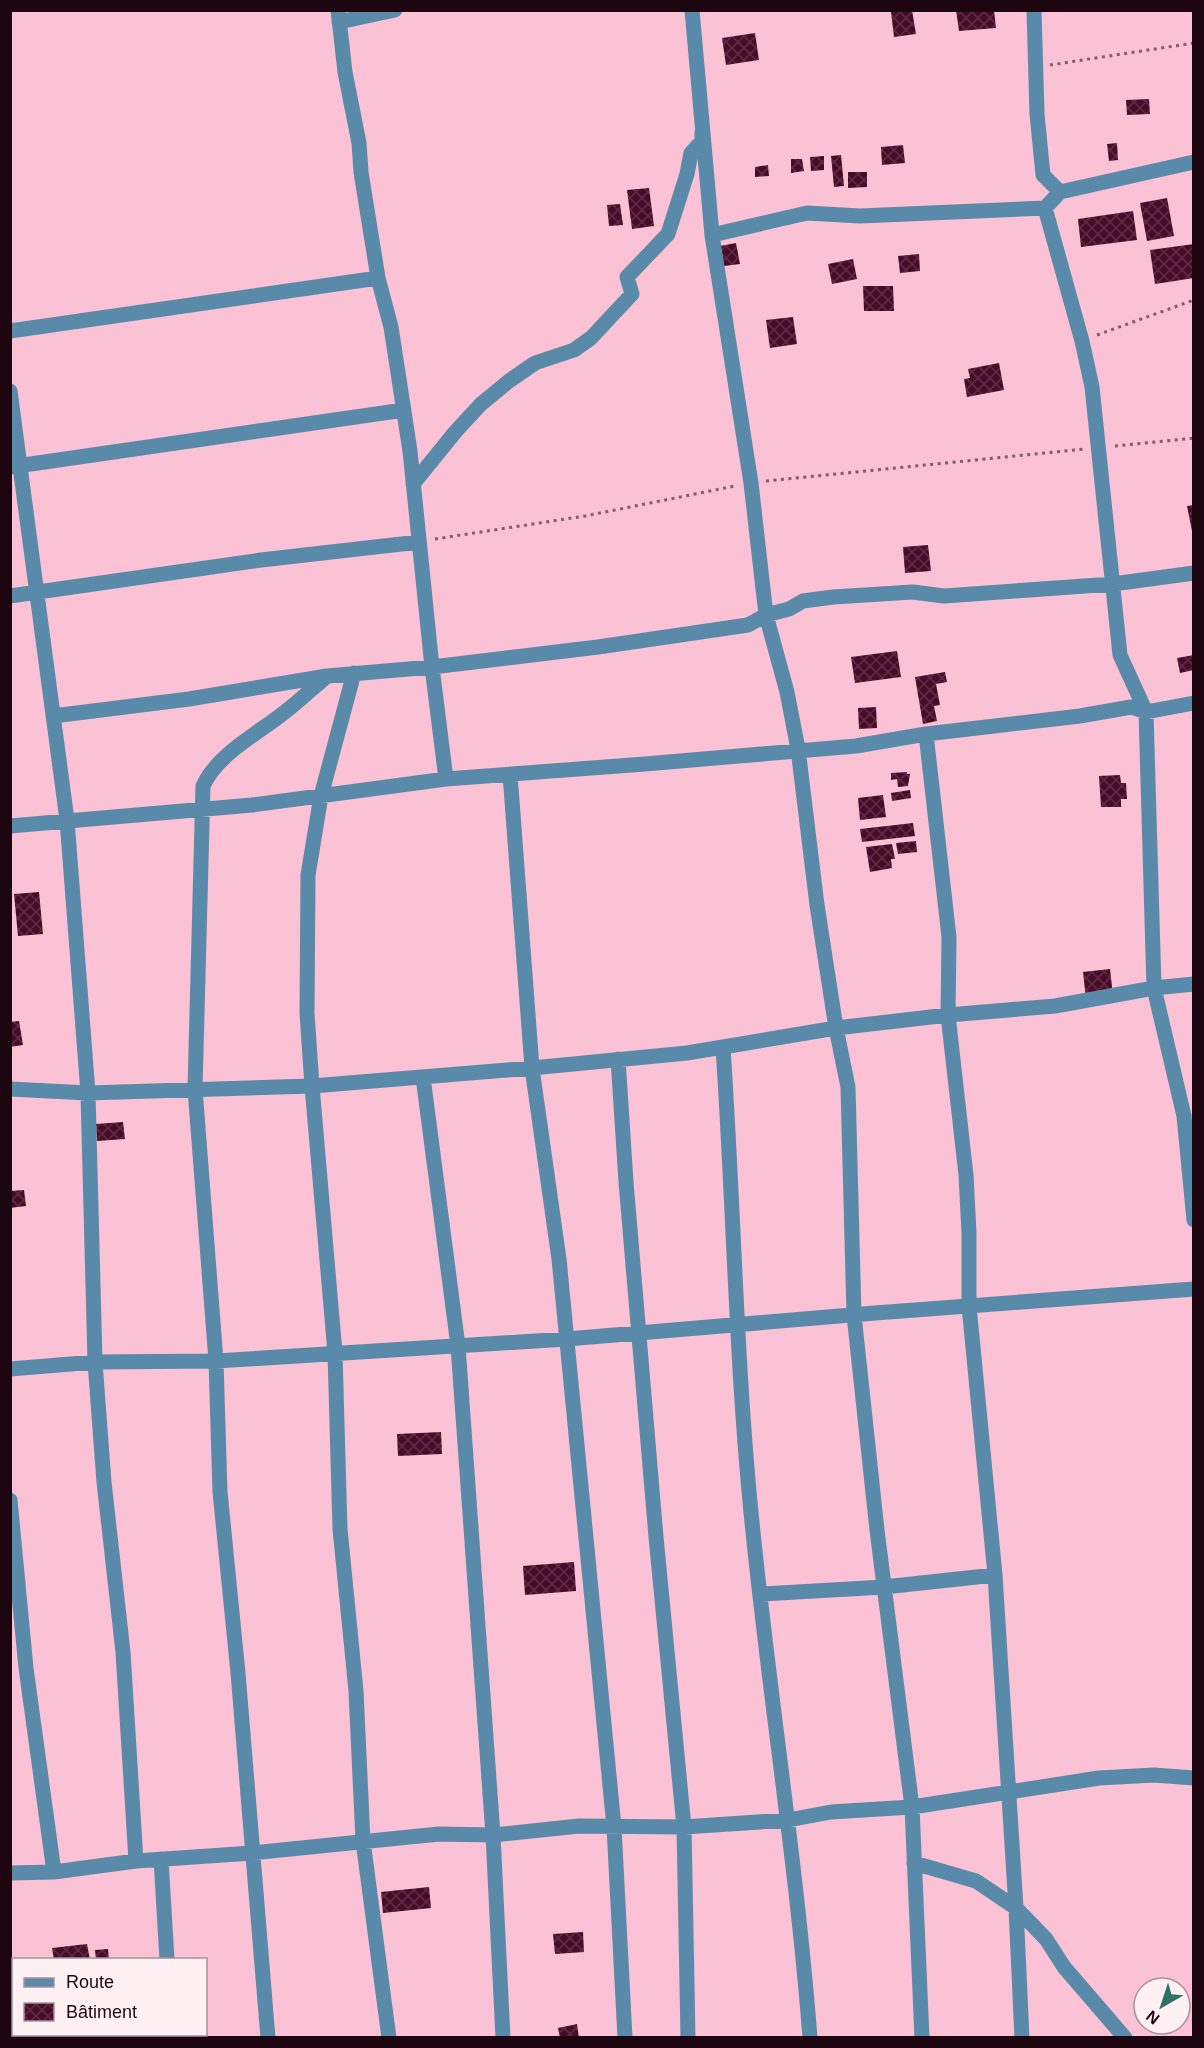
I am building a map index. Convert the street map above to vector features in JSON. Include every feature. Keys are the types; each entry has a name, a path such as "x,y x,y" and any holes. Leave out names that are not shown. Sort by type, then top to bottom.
{"street":[{"path":"394,10 338,16 378,278 391,327 404,410 446,779"},
{"path":"692,10 712,235 751,483 766,615 787,692 798,749 817,905 836,1028 848,1087 854,1315 884,1587 912,1807 922,2037"},
{"path":"1034,10 1037,114 1043,175 1060,192"},
{"path":"413,484 481,404 508,381 536,363 574,350 591,338 632,294 627,277 668,234 687,174 691,153 702,141 703,120"},
{"path":"712,235 807,213 860,216 1044,208 1060,192 1194,162"},
{"path":"1044,208 1082,341 1092,387 1120,655 1146,712 1154,988 1184,1116 1194,1220"},
{"path":"10,331 378,278"},
{"path":"10,391 15,466 36,593 67,820 88,1093 95,1362 104,1482 123,1652 136,1861"},
{"path":"15,466 404,410"},
{"path":"10,596 261,560 419,542"},
{"path":"53,716 189,699 327,676 432,667 598,647 748,625 766,615 789,609 803,601 913,592 944,596 1113,584 1194,573"},
{"path":"354,673 321,796 308,875 307,1013 336,1353 340,1528 356,1691 363,1841 389,2037"},
{"path":"268,2037 238,1673 220,1492 216,1361 195,1089 203,786 208,775 220,761 284,713 327,676"},
{"path":"10,826 202,810 446,779 856,746 927,734 1080,716 1131,707 1146,712 1194,703"},
{"path":"927,734 949,937 948,1015 966,1175 969,1306 994,1575 1016,1908 1022,2037"},
{"path":"510,774 532,1068 554,1221 567,1339 614,1827 626,2037"},
{"path":"10,1089 88,1093 312,1086 532,1068 723,1048 836,1028 1055,1006 1154,988 1194,984"},
{"path":"723,1048 745,1440 753,1533 788,1820 810,2037"},
{"path":"618,1059 656,1537 684,1827 688,2037"},
{"path":"423,1077 458,1346 493,1835 503,2037"},
{"path":"10,1369 95,1362 216,1361 567,1339 1194,1289"},
{"path":"10,1500 26,1668 54,1872"},
{"path":"761,1594 884,1587 994,1575"},
{"path":"10,1873 54,1872 136,1861 252,1853 439,1834 493,1835 579,1826 684,1827 788,1820 831,1812 912,1807 1099,1778 1154,1774 1194,1778"},
{"path":"161,1859 167,1958"},
{"path":"914,1863 976,1881 1016,1908 1046,1939 1064,1966 1125,2037"}],"path":[{"path":"1037,66 1194,43"},
{"path":"1082,341 1194,300"},
{"path":"419,542 585,516 751,483 1194,438"}],"building":[{"path":"912,10 916,34 894,37 891,12"},
{"path":"956,10 994,10 996,28 959,31"},
{"path":"755,33 759,60 726,65 722,38"},
{"path":"1149,99 1150,114 1127,115 1126,100"},
{"path":"1117,143 1118,160 1109,161 1107,144"},
{"path":"903,145 905,163 882,165 881,147"},
{"path":"841,155 844,186 834,187 831,156"},
{"path":"824,156 824,170 811,171 810,157"},
{"path":"791,159 802,159 804,171 791,173"},
{"path":"768,165 769,176 755,177 755,167"},
{"path":"848,172 867,172 867,187 848,188"},
{"path":"649,188 654,226 632,229 627,190"},
{"path":"1167,198 1174,236 1147,241 1140,203"},
{"path":"620,204 623,225 609,226 607,205"},
{"path":"1133,211 1137,240 1081,247 1078,219"},
{"path":"736,243 740,264 724,266 720,246"},
{"path":"1194,244 1194,278 1155,284 1150,250"},
{"path":"919,254 920,271 900,273 898,256"},
{"path":"853,259 857,279 832,284 828,264"},
{"path":"863,286 893,286 894,311 864,311"},
{"path":"793,317 797,344 770,348 766,320"},
{"path":"999,363 1004,390 967,397 964,379 970,378 968,369"},
{"path":"1194,505 1194,531 1192,531 1187,506"},
{"path":"928,545 931,571 905,573 903,547"},
{"path":"897,651 901,677 855,683 851,657"},
{"path":"1194,655 1194,670 1180,673 1177,658"},
{"path":"945,672 947,682 936,684 940,705 934,706 937,721 923,724 915,677"},
{"path":"876,707 877,728 859,729 858,708"},
{"path":"907,772 910,774 908,786 898,787 897,779 891,780 891,773"},
{"path":"1120,775 1121,783 1126,783 1127,799 1121,799 1121,807 1101,807 1099,776"},
{"path":"910,790 911,798 892,801 891,793"},
{"path":"883,795 886,817 860,820 858,798"},
{"path":"913,823 915,836 862,842 860,829"},
{"path":"916,841 917,852 898,854 896,843"},
{"path":"892,844 895,859 891,859 892,868 870,872 866,847"},
{"path":"39,892 43,934 18,936 14,894"},
{"path":"1110,969 1113,996 1086,999 1083,972"},
{"path":"19,1021 23,1045 10,1047 10,1022"},
{"path":"123,1122 125,1139 97,1141 96,1124"},
{"path":"24,1190 26,1206 10,1208 10,1191"},
{"path":"441,1432 442,1454 398,1456 397,1434"},
{"path":"574,1562 576,1591 525,1595 523,1566"},
{"path":"429,1887 431,1908 383,1913 381,1892"},
{"path":"583,1932 584,1952 555,1954 553,1934"},
{"path":"87,1944 90,1958 54,1958 52,1948"},
{"path":"108,1949 109,1958 96,1958 95,1950"},
{"path":"577,2024 579,2038 560,2038 558,2028"}]}
